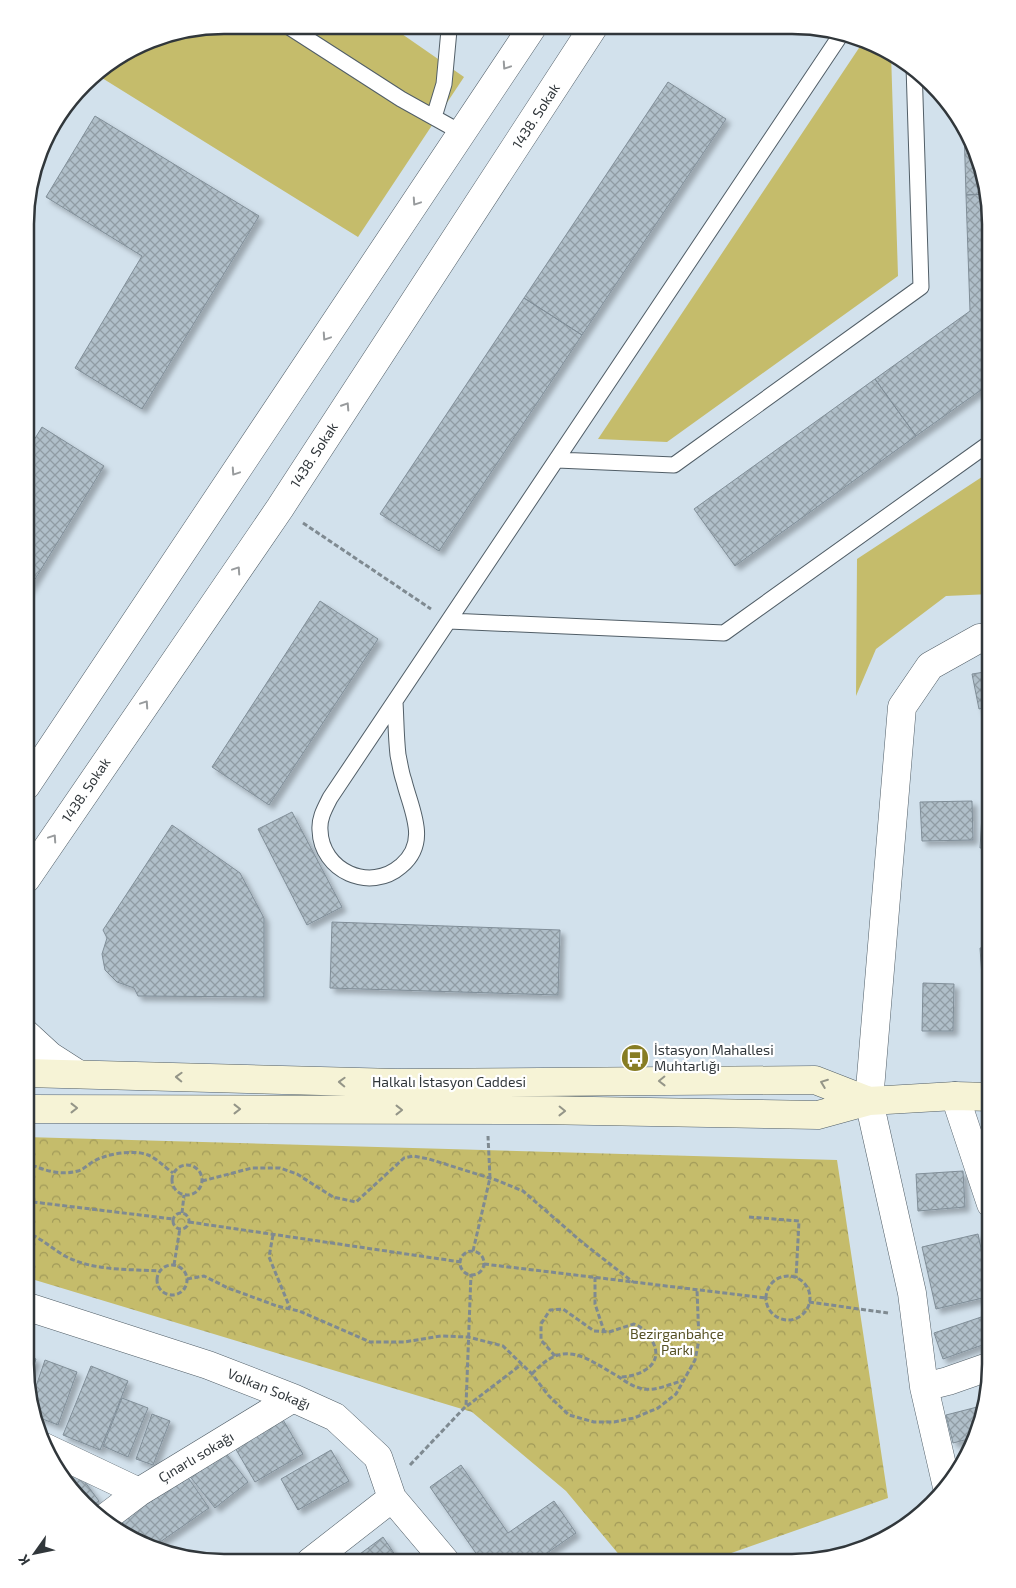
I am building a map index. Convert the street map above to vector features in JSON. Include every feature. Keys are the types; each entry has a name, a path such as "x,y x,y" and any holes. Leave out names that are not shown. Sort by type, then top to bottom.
{"main road":[{"name":"Halkalı İstasyon Caddesi","path":"34,1073 397,1083 815,1080 869,1101"},
{"name":"Halkalı İstasyon Caddesi","path":"34,1108 486,1110 818,1115 869,1101 955,1096 982,1097"}],"street":[{"path":"34,774 528,34"},
{"name":"1438. Sokak","path":"34,867 280,508 589,34"},
{"path":"945,1477 924,1387 912,1293 869,1101 902,707 930,666 982,638"},
{"path":"34,1041 50,1056 78,1074"},
{"path":"955,1096 982,1177"},
{"name":"Volkan Sokağı","path":"34,1309 208,1365 293,1398 335,1417 378,1457 390,1492 440,1554"},
{"path":"924,1387 982,1369"},
{"name":"Çınarlı sokağı","path":"108,1515 139,1492 293,1398"},
{"path":"55,1452 139,1492"},
{"path":"319,1554 390,1492"}],"lane":[{"path":"300,34 401,100 462,133"},
{"path":"434,117 444,84 449,34"},
{"path":"395,702 398,755 416,823 417,839 411,854 401,866 388,875 373,878 357,877 336,866 322,846 319,829 322,813 395,702 838,39"},
{"path":"557,460 674,465 921,287 914,78"},
{"path":"449,621 724,633 982,448"}],"path":[{"path":"280,508 449,621"},
{"path":"473,1251 490,1178 486,1110"},
{"path":"34,1166 61,1174 80,1171 103,1156 124,1153 148,1155 173,1173"},
{"path":"202,1182 252,1168 280,1168 296,1174 333,1197 356,1202 376,1186 404,1158 413,1156 429,1159 490,1178 523,1191 583,1243 633,1282"},
{"path":"182,1165 192,1166 199,1172 202,1182 198,1190 193,1193 184,1194 175,1190 172,1181 173,1173 182,1165"},
{"path":"182,1213 184,1194"},
{"path":"34,1201 173,1219"},
{"path":"182,1213 188,1216 189,1222 185,1228 175,1226 173,1219 176,1214 182,1213"},
{"path":"749,1217 799,1221 796,1278"},
{"path":"189,1222 461,1262"},
{"path":"174,1265 180,1228"},
{"path":"34,1235 66,1256 96,1266 160,1271"},
{"path":"273,1235 269,1257 290,1308"},
{"path":"473,1251 482,1256 484,1264 481,1271 471,1274 462,1269 461,1262 464,1254 473,1251"},
{"path":"484,1264 766,1298"},
{"path":"168,1265 174,1265 182,1268 187,1280 183,1291 169,1295 164,1293 158,1286 157,1281 160,1271 168,1265"},
{"path":"466,1406 471,1274"},
{"path":"187,1280 204,1276 228,1288 276,1306 290,1308 338,1326 370,1342 404,1342 440,1336 468,1337 503,1346 532,1374 548,1395 569,1415 594,1422 614,1422 634,1418 658,1408 676,1394 695,1360 699,1340 697,1290"},
{"path":"790,1276 796,1278 807,1288 809,1302 802,1314 790,1320 776,1316 767,1305 767,1291 776,1280 790,1276"},
{"path":"595,1277 595,1304 604,1331"},
{"path":"809,1302 915,1317"},
{"path":"555,1356 541,1340 541,1324 550,1310 563,1310 594,1331 609,1332 634,1324 645,1328 655,1345 657,1355 653,1363 643,1372 633,1377 618,1377"},
{"path":"532,1374 544,1361 562,1353 579,1355 632,1385 643,1389 656,1388 685,1380"},
{"path":"390,1492 466,1406 522,1364"}],"green space":[{"path":"402,34 464,77 358,237 102,78 129,59 151,48 174,40 199,35"},
{"path":"860,46 891,62 898,276 667,442 598,439"},
{"path":"982,477 982,594 946,596 876,649 856,696 857,559"},
{"name":"Bezirganbahçe Parkı","path":"34,1137 837,1160 888,1498 729,1554 618,1554 566,1491 472,1412 34,1280"}],"building":[{"path":"668,82 726,119 582,335 524,298"},
{"path":"95,116 259,216 142,409 75,368 142,256 46,197"},
{"path":"964,143 976,174 980,194 966,195"},
{"path":"980,194 982,211 982,389 916,436 875,379 970,311 966,195"},
{"path":"524,298 582,335 439,551 380,514"},
{"path":"875,379 916,436 735,566 694,509"},
{"path":"42,427 104,466 34,581 34,440"},
{"path":"320,601 378,639 269,805 212,767"},
{"path":"982,672 982,708 979,709 972,674"},
{"path":"972,801 973,840 922,841 920,802"},
{"path":"292,812 342,907 307,925 258,829"},
{"path":"982,814 982,848 980,848"},
{"path":"172,825 240,873 264,918 264,997 138,996 134,988 117,982 105,970 102,954 107,938 103,930"},
{"path":"332,922 560,930 558,995 330,988"},
{"path":"980,948 982,948 982,977"},
{"path":"923,983 954,984 953,1031 922,1031"},
{"path":"963,1171 965,1207 918,1211 916,1174"},
{"path":"978,1234 982,1253 982,1298 936,1309 922,1247"},
{"path":"982,1317 982,1345 943,1359 934,1333"},
{"path":"45,1360 77,1372 58,1425 42,1419 35,1389"},
{"path":"91,1366 128,1381 100,1450 63,1435"},
{"path":"122,1398 148,1408 128,1457 103,1446"},
{"path":"978,1407 967,1439 953,1443 946,1415"},
{"path":"152,1414 170,1421 153,1465 136,1459"},
{"path":"282,1418 303,1454 255,1482 234,1446"},
{"path":"221,1447 248,1482 215,1508 188,1474"},
{"path":"331,1450 349,1481 298,1510 281,1479"},
{"path":"70,1462 99,1501 95,1504 89,1499 64,1467"},
{"path":"461,1465 508,1533 554,1501 576,1533 546,1554 476,1554 430,1487"},
{"path":"187,1476 209,1508 159,1543 129,1529 121,1522"},
{"path":"383,1537 395,1554 360,1554"}],"place":[{"name":"İstasyon Mahallesi Muhtarlığı","path":"635,1058"}]}
